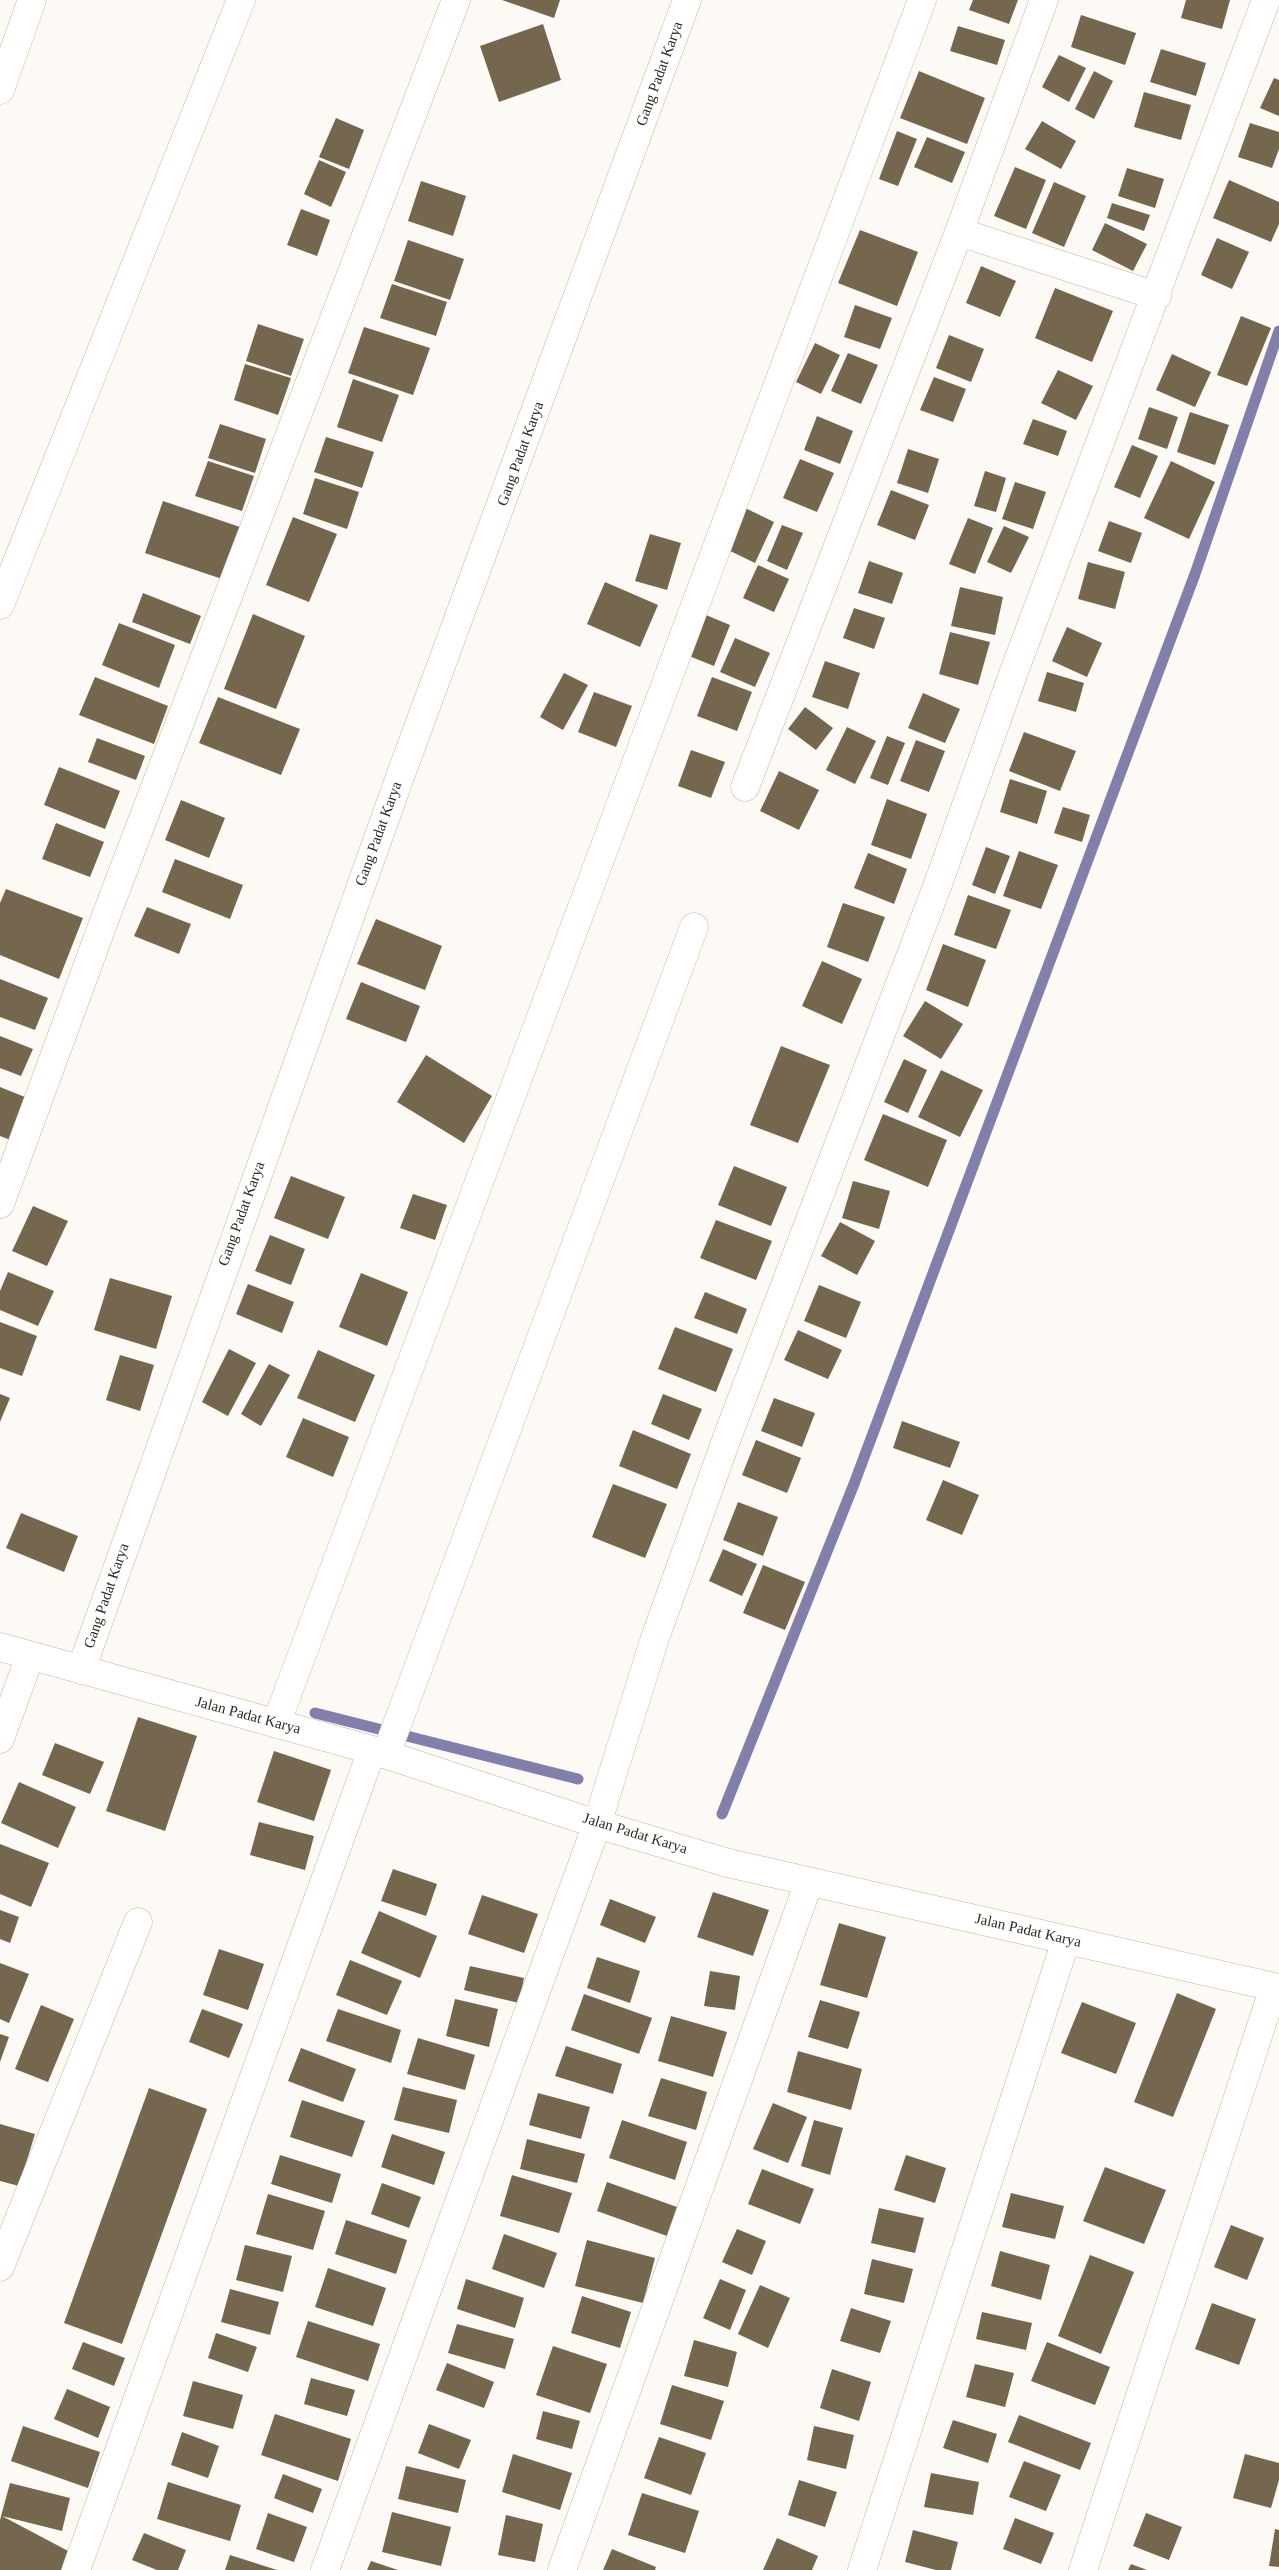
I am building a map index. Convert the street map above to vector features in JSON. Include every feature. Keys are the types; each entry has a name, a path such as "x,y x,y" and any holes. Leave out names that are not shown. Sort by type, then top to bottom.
{"street":[{"path":"0,90 32,0"},
{"path":"0,605 241,0"},
{"path":"0,1204 107,913 456,0"},
{"name":"Gang Padat Karya","path":"81,1670 401,774 687,0"},
{"path":"276,1724 922,0"},
{"path":"745,786 959,232 1044,0"},
{"path":"325,2570 597,1824 655,1638 728,1435 938,884 1050,574 1157,296 1266,0"},
{"path":"959,232 1157,296"},
{"path":"76,2570 379,1752 694,928"},
{"name":"Jalan Padat Karya","path":"0,1647 379,1752 597,1824 728,1862 1276,1987"},
{"path":"0,1739 30,1656"},
{"path":"562,2570 809,1882"},
{"path":"0,2267 138,1922"},
{"path":"862,2570 1066,1940"},
{"path":"1083,2570 1276,1987"}],"building":[{"path":"502,0 560,0 554,18"},
{"path":"973,0 1018,0 1009,24 969,10"},
{"path":"1186,0 1230,0 1222,29 1181,18"},
{"path":"1081,15 1136,33 1125,65 1071,47"},
{"path":"543,24 561,80 499,102 480,46"},
{"path":"958,26 1005,40 997,65 950,51"},
{"path":"1161,49 1206,63 1196,96 1150,82"},
{"path":"1059,55 1086,68 1069,102 1042,87"},
{"path":"919,71 985,98 967,144 900,118"},
{"path":"1094,71 1113,81 1094,119 1075,109"},
{"path":"1274,78 1279,80 1279,116 1260,108"},
{"path":"1144,92 1191,105 1181,140 1134,127"},
{"path":"336,118 364,130 349,169 319,157"},
{"path":"1042,121 1076,141 1061,169 1025,149"},
{"path":"1250,123 1279,132 1279,149 1272,168 1238,157"},
{"path":"897,131 917,139 898,186 879,179"},
{"path":"927,137 965,152 952,183 914,167"},
{"path":"319,160 346,172 331,207 304,194"},
{"path":"1015,167 1046,180 1026,229 994,216"},
{"path":"1127,168 1164,179 1155,208 1118,196"},
{"path":"1229,180 1279,202 1279,224 1271,242 1213,218"},
{"path":"421,181 466,196 453,236 408,221"},
{"path":"1054,182 1086,196 1064,247 1032,233"},
{"path":"1112,203 1150,215 1144,231 1107,218"},
{"path":"301,209 330,220 317,256 287,245"},
{"path":"1105,223 1147,244 1133,271 1092,250"},
{"path":"860,230 918,252 897,306 838,283"},
{"path":"1217,238 1249,252 1232,289 1201,275"},
{"path":"408,240 464,259 450,300 394,281"},
{"path":"981,266 1016,281 1000,317 966,303"},
{"path":"392,284 447,302 436,336 380,318"},
{"path":"1055,288 1113,311 1092,362 1035,338"},
{"path":"855,305 892,318 880,349 844,337"},
{"path":"1241,316 1271,328 1247,386 1217,375"},
{"path":"258,324 304,339 291,376 246,361"},
{"path":"364,327 430,348 413,395 348,373"},
{"path":"949,335 984,349 971,382 936,368"},
{"path":"815,343 840,355 821,394 796,382"},
{"path":"848,353 878,365 861,404 831,391"},
{"path":"1172,354 1211,372 1195,407 1156,390"},
{"path":"245,364 291,378 278,415 234,400"},
{"path":"1058,370 1093,386 1076,420 1041,403"},
{"path":"934,377 966,389 953,422 920,410"},
{"path":"353,379 399,395 382,442 337,427"},
{"path":"1149,407 1178,417 1167,449 1138,439"},
{"path":"1190,412 1229,425 1215,465 1177,452"},
{"path":"817,416 853,431 840,464 804,450"},
{"path":"1033,419 1067,431 1058,456 1023,444"},
{"path":"220,424 266,439 255,473 208,458"},
{"path":"326,437 374,452 362,488 314,472"},
{"path":"1132,445 1158,456 1140,498 1114,487"},
{"path":"908,449 939,459 928,493 897,483"},
{"path":"800,459 834,473 817,512 783,498"},
{"path":"208,461 254,476 242,511 195,496"},
{"path":"1171,461 1215,482 1189,539 1144,518"},
{"path":"985,471 1006,478 996,512 974,506"},
{"path":"315,478 359,492 347,529 303,514"},
{"path":"1015,482 1046,492 1033,529 1002,519"},
{"path":"891,490 929,505 915,540 877,525"},
{"path":"163,501 246,529 228,581 145,553"},
{"path":"741,506 774,522 755,563 722,547"},
{"path":"293,517 337,534 309,602 266,585"},
{"path":"968,518 993,528 975,574 949,564"},
{"path":"1109,521 1142,533 1131,563 1098,551"},
{"path":"782,525 803,533 787,570 767,561"},
{"path":"1004,526 1029,537 1011,573 987,562"},
{"path":"650,534 681,543 667,590 635,581"},
{"path":"869,561 903,573 892,604 858,593"},
{"path":"1088,562 1125,572 1115,609 1078,599"},
{"path":"758,565 789,579 774,612 743,598"},
{"path":"605,582 658,605 640,647 587,624"},
{"path":"960,587 1003,597 995,635 951,626"},
{"path":"143,593 201,616 190,644 132,622"},
{"path":"854,608 885,618 874,649 843,638"},
{"path":"253,614 305,636 276,709 224,689"},
{"path":"706,615 730,625 714,666 689,656"},
{"path":"119,623 175,645 159,688 102,665"},
{"path":"1067,627 1102,643 1087,677 1052,661"},
{"path":"950,632 990,642 978,685 939,674"},
{"path":"735,638 770,653 755,687 720,672"},
{"path":"825,661 860,673 848,709 812,697"},
{"path":"1047,672 1084,683 1076,712 1038,701"},
{"path":"564,673 588,685 563,730 540,717"},
{"path":"95,677 168,706 154,744 79,715"},
{"path":"712,677 752,692 737,731 697,716"},
{"path":"594,692 632,706 616,747 578,732"},
{"path":"923,693 960,709 945,743 908,728"},
{"path":"218,697 300,729 281,775 199,743"},
{"path":"805,707 833,728 816,750 788,729"},
{"path":"847,727 876,741 855,784 826,770"},
{"path":"1024,732 1076,751 1060,791 1009,771"},
{"path":"887,736 905,743 888,785 870,778"},
{"path":"97,738 145,756 136,780 88,762"},
{"path":"916,740 945,751 929,792 900,781"},
{"path":"691,750 725,762 711,798 678,786"},
{"path":"59,767 120,791 105,829 44,805"},
{"path":"779,771 819,790 799,830 760,811"},
{"path":"1010,779 1047,791 1037,824 1000,812"},
{"path":"887,799 927,814 911,859 871,845"},
{"path":"181,800 225,818 209,858 165,840"},
{"path":"1063,807 1090,815 1082,842 1054,833"},
{"path":"56,823 104,842 90,877 42,859"},
{"path":"986,847 1010,856 995,894 972,885"},
{"path":"1019,851 1058,865 1041,909 1003,896"},
{"path":"868,853 907,869 894,904 854,888"},
{"path":"175,859 243,885 230,919 162,892"},
{"path":"6,889 83,918 59,979 0,955 0,903"},
{"path":"968,895 1011,910 996,949 954,935"},
{"path":"843,903 885,917 868,962 827,947"},
{"path":"147,907 191,924 179,954 134,936"},
{"path":"376,919 442,946 425,990 357,964"},
{"path":"943,944 986,960 968,1007 926,990"},
{"path":"822,961 862,979 842,1024 802,1006"},
{"path":"0,979 48,998 35,1030 0,1017"},
{"path":"361,982 420,1006 406,1042 346,1019"},
{"path":"925,1001 963,1024 941,1059 903,1036"},
{"path":"0,1036 33,1049 21,1076 0,1068"},
{"path":"781,1046 830,1065 798,1143 750,1125"},
{"path":"426,1055 492,1096 464,1143 397,1102"},
{"path":"904,1059 927,1070 908,1113 884,1102"},
{"path":"941,1070 983,1090 960,1137 918,1117"},
{"path":"0,1087 30,1099 13,1141 0,1136"},
{"path":"883,1114 947,1140 928,1187 864,1160"},
{"path":"734,1166 787,1187 771,1226 718,1205"},
{"path":"291,1176 345,1197 328,1239 274,1218"},
{"path":"853,1181 890,1191 879,1229 842,1218"},
{"path":"413,1194 447,1205 435,1240 400,1228"},
{"path":"33,1206 68,1221 47,1266 12,1251"},
{"path":"716,1220 772,1241 756,1280 700,1258"},
{"path":"840,1222 875,1241 857,1275 821,1256"},
{"path":"270,1235 305,1249 291,1285 255,1271"},
{"path":"8,1272 54,1291 38,1326 0,1310 0,1291"},
{"path":"361,1273 408,1292 387,1346 339,1327"},
{"path":"110,1278 172,1296 156,1349 94,1330"},
{"path":"248,1284 294,1302 282,1333 236,1314"},
{"path":"819,1285 861,1302 846,1338 804,1321"},
{"path":"705,1292 747,1309 737,1334 694,1318"},
{"path":"0,1322 37,1336 22,1376 0,1368"},
{"path":"675,1327 733,1349 716,1392 658,1369"},
{"path":"798,1330 842,1350 828,1379 784,1360"},
{"path":"229,1349 256,1363 228,1416 202,1402"},
{"path":"318,1350 375,1375 355,1422 297,1398"},
{"path":"120,1355 154,1365 140,1411 106,1400"},
{"path":"269,1364 290,1375 261,1426 241,1414"},
{"path":"0,1394 10,1398 0,1422"},
{"path":"663,1394 702,1409 689,1440 651,1424"},
{"path":"774,1398 815,1413 802,1447 761,1431"},
{"path":"303,1418 349,1437 333,1477 286,1457"},
{"path":"902,1421 960,1442 950,1468 893,1448"},
{"path":"633,1430 691,1454 677,1489 619,1466"},
{"path":"756,1440 801,1458 787,1493 742,1475"},
{"path":"943,1480 979,1495 962,1535 926,1520"},
{"path":"613,1484 667,1504 645,1558 592,1537"},
{"path":"738,1502 778,1517 763,1556 723,1540"},
{"path":"21,1513 78,1536 64,1572 6,1548"},
{"path":"723,1549 757,1564 742,1596 709,1581"},
{"path":"763,1565 805,1582 785,1630 743,1613"},
{"path":"138,1717 197,1736 165,1831 106,1811"},
{"path":"55,1743 104,1762 90,1794 42,1775"},
{"path":"274,1751 331,1770 314,1821 257,1802"},
{"path":"19,1782 76,1807 58,1848 1,1823"},
{"path":"259,1822 314,1836 305,1870 250,1855"},
{"path":"0,1844 49,1863 31,1907 0,1894"},
{"path":"393,1869 437,1884 426,1916 381,1901"},
{"path":"713,1892 769,1910 753,1956 697,1937"},
{"path":"482,1895 538,1914 524,1953 468,1934"},
{"path":"610,1899 656,1917 645,1943 600,1925"},
{"path":"0,1910 19,1917 10,1943 0,1939"},
{"path":"379,1911 437,1936 420,1978 361,1953"},
{"path":"839,1923 886,1937 867,1998 820,1985"},
{"path":"219,1949 264,1964 248,2010 203,1995"},
{"path":"597,1957 640,1971 630,2003 587,1988"},
{"path":"350,1960 402,1981 387,2015 336,1995"},
{"path":"0,1963 29,1974 9,2023 0,2019"},
{"path":"470,1966 524,1978 519,2003 464,1990"},
{"path":"710,1971 740,1976 735,2010 704,2006"},
{"path":"1177,1993 1216,2009 1173,2117 1134,2102"},
{"path":"584,1994 652,2018 639,2054 571,2030"},
{"path":"455,1999 498,2009 489,2047 446,2036"},
{"path":"820,2000 860,2012 848,2049 808,2037"},
{"path":"1082,2002 1136,2023 1116,2074 1061,2053"},
{"path":"41,2005 74,2019 48,2082 15,2069"},
{"path":"202,2009 243,2024 229,2058 189,2042"},
{"path":"338,2009 401,2030 391,2063 326,2041"},
{"path":"671,2016 727,2032 713,2077 658,2061"},
{"path":"0,2034 9,2037 0,2062"},
{"path":"418,2038 475,2055 465,2090 407,2074"},
{"path":"566,2046 622,2064 613,2094 555,2076"},
{"path":"301,2048 356,2069 343,2102 288,2081"},
{"path":"798,2051 862,2069 851,2110 787,2092"},
{"path":"661,2078 707,2092 696,2130 648,2116"},
{"path":"403,2087 457,2100 449,2133 394,2120"},
{"path":"149,2088 207,2109 122,2344 64,2323"},
{"path":"538,2093 590,2107 581,2139 529,2125"},
{"path":"302,2100 365,2121 352,2157 290,2137"},
{"path":"773,2103 807,2117 788,2163 753,2149"},
{"path":"622,2120 687,2142 675,2180 609,2158"},
{"path":"814,2120 843,2128 830,2175 801,2166"},
{"path":"0,2124 35,2134 19,2186 0,2181"},
{"path":"392,2134 445,2152 434,2185 381,2167"},
{"path":"527,2139 585,2154 577,2183 520,2169"},
{"path":"280,2155 341,2174 332,2203 271,2184"},
{"path":"906,2155 946,2168 935,2203 894,2190"},
{"path":"1105,2167 1166,2190 1144,2244 1083,2221"},
{"path":"762,2169 814,2189 800,2224 748,2204"},
{"path":"512,2175 572,2193 559,2233 500,2216"},
{"path":"607,2182 677,2207 667,2236 597,2211"},
{"path":"382,2183 421,2197 409,2228 371,2214"},
{"path":"1011,2193 1064,2206 1055,2239 1002,2227"},
{"path":"268,2194 325,2211 313,2250 256,2234"},
{"path":"879,2208 924,2218 915,2253 871,2243"},
{"path":"346,2220 407,2240 396,2274 335,2254"},
{"path":"1231,2225 1264,2238 1247,2280 1214,2267"},
{"path":"737,2229 766,2241 752,2275 722,2262"},
{"path":"504,2234 557,2253 544,2288 492,2269"},
{"path":"587,2240 655,2258 643,2303 575,2286"},
{"path":"245,2245 292,2256 283,2292 236,2280"},
{"path":"1000,2251 1050,2265 1041,2300 991,2286"},
{"path":"1090,2255 1134,2272 1101,2354 1058,2336"},
{"path":"872,2259 913,2269 904,2303 864,2294"},
{"path":"328,2268 386,2288 373,2326 315,2307"},
{"path":"466,2279 524,2298 515,2328 457,2309"},
{"path":"720,2279 746,2290 730,2330 703,2318"},
{"path":"760,2285 790,2298 768,2348 738,2334"},
{"path":"230,2289 279,2302 270,2335 221,2322"},
{"path":"582,2296 631,2312 620,2348 571,2333"},
{"path":"1212,2303 1256,2319 1239,2365 1195,2349"},
{"path":"851,2308 891,2321 880,2353 840,2341"},
{"path":"982,2312 1032,2323 1026,2350 976,2339"},
{"path":"308,2321 380,2344 368,2381 296,2357"},
{"path":"457,2324 514,2339 505,2369 448,2353"},
{"path":"216,2333 257,2347 248,2372 208,2358"},
{"path":"694,2340 737,2352 728,2387 684,2376"},
{"path":"83,2342 125,2358 114,2386 72,2369"},
{"path":"1047,2342 1110,2367 1095,2405 1031,2381"},
{"path":"553,2346 607,2364 590,2413 536,2395"},
{"path":"447,2363 494,2382 484,2408 436,2390"},
{"path":"975,2364 1014,2373 1005,2407 966,2397"},
{"path":"832,2369 871,2382 859,2421 820,2408"},
{"path":"311,2378 355,2390 347,2416 304,2404"},
{"path":"193,2381 243,2395 233,2429 183,2416"},
{"path":"672,2385 724,2401 711,2440 660,2424"},
{"path":"67,2389 110,2407 98,2438 54,2419"},
{"path":"543,2411 580,2421 572,2449 536,2439"},
{"path":"275,2414 351,2439 338,2481 261,2455"},
{"path":"1019,2415 1091,2443 1080,2470 1008,2442"},
{"path":"953,2420 997,2434 988,2463 943,2448"},
{"path":"429,2424 471,2440 459,2469 418,2453"},
{"path":"23,2426 100,2452 88,2488 11,2461"},
{"path":"814,2426 854,2435 846,2469 807,2460"},
{"path":"182,2432 219,2446 208,2478 171,2465"},
{"path":"659,2437 706,2453 691,2495 644,2478"},
{"path":"513,2454 572,2473 560,2510 502,2492"},
{"path":"1245,2454 1279,2463 1279,2480 1271,2508 1233,2498"},
{"path":"1024,2461 1061,2475 1046,2511 1009,2497"},
{"path":"406,2466 466,2480 458,2513 398,2499"},
{"path":"931,2473 979,2482 973,2515 924,2507"},
{"path":"283,2474 322,2489 313,2513 274,2498"},
{"path":"799,2480 837,2492 825,2527 788,2515"},
{"path":"168,2482 241,2505 230,2541 157,2519"},
{"path":"10,2483 70,2498 62,2531 2,2516 70,2552 61,2570 0,2570 0,2520"},
{"path":"642,2493 699,2511 685,2553 628,2535"},
{"path":"392,2512 451,2527 441,2566 382,2552"},
{"path":"268,2513 307,2527 294,2562 256,2549"},
{"path":"1146,2513 1182,2527 1169,2560 1133,2546"},
{"path":"506,2515 543,2524 535,2562 498,2555"},
{"path":"1015,2518 1054,2533 1041,2564 1003,2549"},
{"path":"1275,2529 1279,2530 1279,2567 1269,2566"},
{"path":"913,2530 958,2542 951,2570 936,2570 905,2562"},
{"path":"144,2533 186,2550 178,2570 157,2570 132,2560"},
{"path":"777,2538 818,2556 812,2570 763,2570"},
{"path":"612,2549 656,2567 655,2570 603,2570"},
{"path":"230,2555 277,2570 225,2570"},
{"path":"371,2561 398,2570 367,2570"},
{"path":"1131,2564 1147,2570 1128,2570"}],"waterway":[{"path":"722,1814 854,1484 1195,574 1279,331"},
{"path":"315,1713 578,1779"}]}
